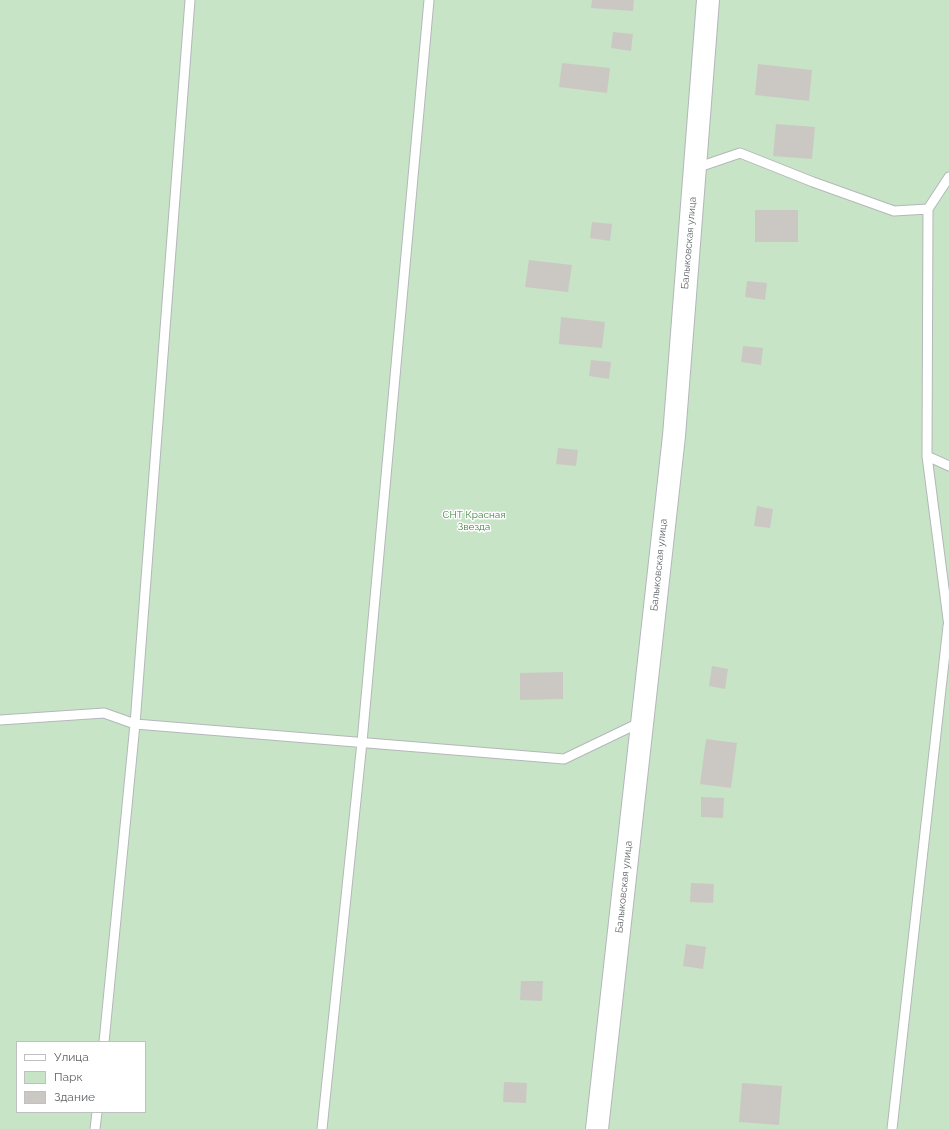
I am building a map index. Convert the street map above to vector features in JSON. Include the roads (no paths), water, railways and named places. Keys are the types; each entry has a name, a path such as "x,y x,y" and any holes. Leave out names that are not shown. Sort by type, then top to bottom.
{"street":[{"name":"Балыковская улица","path":"598,1129 674,436 708,0"}],"lane":[{"path":"104,1041 135,724 190,0"},
{"path":"322,1129 362,742 429,0"},
{"path":"696,168 740,153 813,182 894,211 928,209"},
{"path":"892,1129 948,627 927,456 928,209 949,177"},
{"path":"927,456 949,466"},
{"path":"0,720 104,713 135,724 564,759 642,721"},
{"path":"95,1129 97,1113"}],"park label":[{"name":"СНТ Красная Звезда","path":"474,520"}]}
